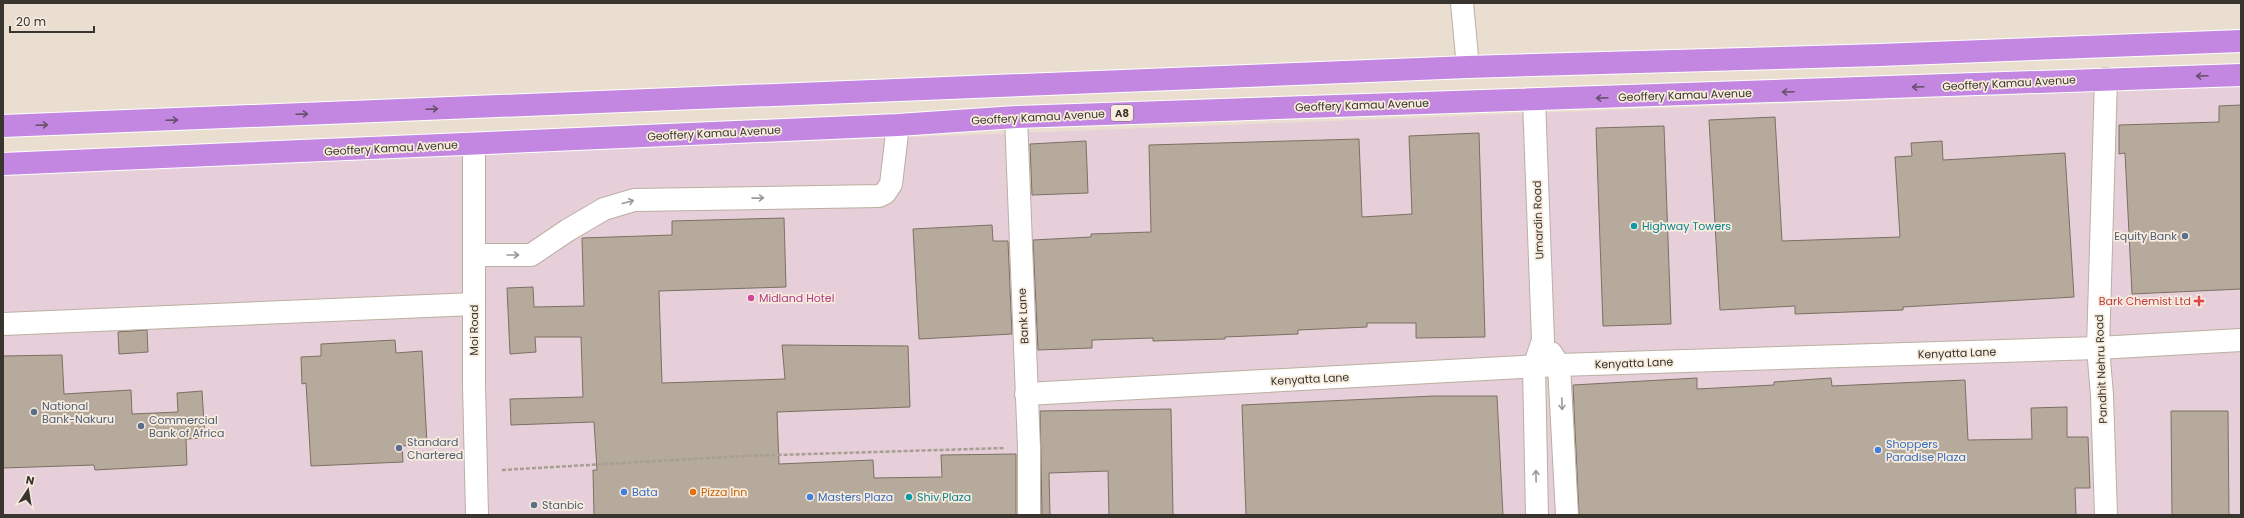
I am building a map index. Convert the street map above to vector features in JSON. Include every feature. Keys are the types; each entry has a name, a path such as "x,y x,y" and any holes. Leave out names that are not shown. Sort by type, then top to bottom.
{"highway":[{"path":"3,126 1468,67 1880,55 2241,41"},
{"name":"Geoffery Kamau Avenue","path":"3,164 898,125 1016,117 1918,88 2106,79 2241,75"}],"street":[{"path":"1462,3 1468,67"},
{"name":"Pandhit Nehru Road","path":"2106,79 2098,348 2102,395 2106,515"},
{"name":"Umardin Road","path":"1534,100 1543,340 1534,367 1537,515"},
{"name":"Bank Lane","path":"1016,117 1029,448 1029,515"},
{"path":"474,255 531,255 568,230 604,209 634,200 879,196 886,193 891,184 898,125"},
{"name":"Moi Road","path":"474,144 474,304 477,515"},
{"path":"3,324 474,304"},
{"path":"1543,340 1559,365 1567,515"},
{"name":"Kenyatta Lane","path":"1026,394 1559,365 2098,348 2241,340"}],"path":[{"path":"477,471 743,456 1029,448"}],"shaded area":[{"path":"2241,86 2241,515 3,515 3,172"}],"building":[{"name":"Equity Bank","path":"2241,105 2241,289 2132,294 2125,153 2119,154 2119,125 2219,122 2219,106"},
{"path":"1775,117 1782,241 1900,237 1895,157 1912,156 1911,143 1942,141 1943,160 2065,153 2074,297 1903,307 1903,310 1795,314 1795,306 1720,310 1709,120"},
{"name":"Highway Towers","path":"1664,126 1671,324 1603,326 1596,128"},
{"path":"1479,133 1485,337 1416,338 1416,323 1367,323 1367,327 1298,330 1298,334 1225,337 1225,339 1153,341 1153,338 1092,340 1092,348 1038,350 1033,240 1091,237 1091,234 1151,232 1149,145 1359,139 1362,217 1412,214 1409,136"},
{"path":"1086,141 1088,193 1032,195 1030,144"},
{"path":"784,218 786,287 659,291 662,383 785,379 782,345 908,346 910,407 777,412 779,464 873,460 874,478 942,477 941,455 1016,454 1016,515 594,515 593,470 597,470 594,422 511,425 510,399 583,397 581,337 535,337 536,352 510,354 507,288 533,287 534,307 584,306 582,238 672,235 672,221"},
{"path":"992,225 993,241 1008,241 1012,334 919,339 913,229"},
{"path":"147,330 148,352 119,354 118,332"},
{"path":"395,340 396,353 422,351 427,444 402,446 403,462 311,466 306,383 302,384 301,357 321,356 321,344"},
{"path":"62,355 64,394 131,390 132,414 178,412 177,393 202,391 205,438 186,439 187,465 95,470 94,465 3,468 3,356"},
{"path":"1697,378 1697,389 1774,385 1774,382 1831,378 1832,386 1965,380 1968,440 2032,439 2031,408 2067,407 2067,437 2088,437 2090,488 2075,488 2076,515 1579,515 1573,385"},
{"path":"1434,396 1497,396 1503,515 1246,515 1242,405"},
{"path":"1171,409 1173,515 1109,515 1108,471 1049,473 1050,515 1042,515 1040,411"},
{"path":"2171,411 2228,411 2229,515 2172,515"}],"place":[{"name":"Highway Towers","path":"1634,226"},
{"name":"Equity Bank","path":"2185,236"},
{"name":"Midland Hotel","path":"751,298"},
{"name":"Bark Chemist Ltd","path":"2199,301"},
{"name":"National Bank-Nakuru","path":"34,412"},
{"name":"Commercial Bank of Africa","path":"141,426"},
{"name":"Standard Chartered","path":"399,448"},
{"name":"Shoppers Paradise Plaza","path":"1878,450"},
{"name":"Bata","path":"624,492"},
{"name":"Pizza Inn","path":"693,492"},
{"name":"Masters Plaza","path":"810,497"},
{"name":"Shiv Plaza","path":"909,497"},
{"name":"Stanbic","path":"534,505"}]}
